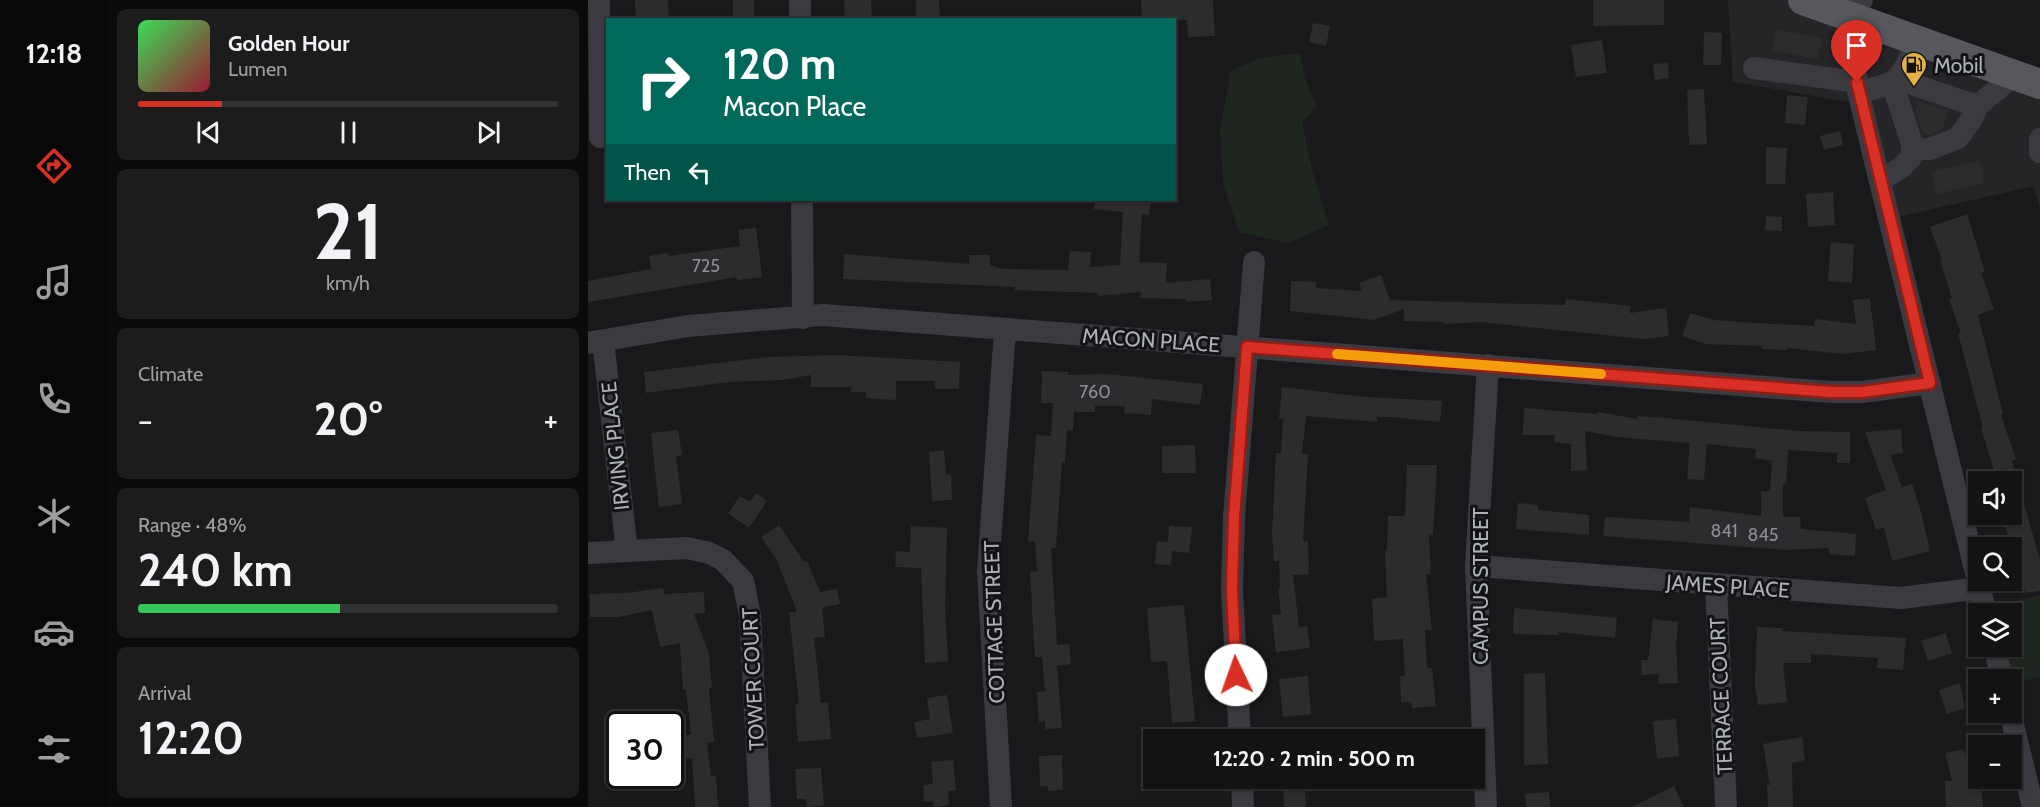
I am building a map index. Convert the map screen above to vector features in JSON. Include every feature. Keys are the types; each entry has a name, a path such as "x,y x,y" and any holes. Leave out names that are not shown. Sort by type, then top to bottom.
{"main road":[{"path":"1803,0 1856,9 1916,41 2027,79"}],"street":[{"path":"598,137 599,0"},
{"path":"800,0 800,18"},
{"path":"1856,9 1858,87 1968,539"},
{"path":"1880,182 1902,167 1912,156 1897,78 1916,41"},
{"path":"1754,68 1858,87 1897,78 1977,106"},
{"path":"1912,148 1930,149 1958,138 1973,117 1977,106 2027,79"},
{"path":"2040,138 2040,152"},
{"path":"802,201 803,318"},
{"path":"1239,729 1232,589 1234,517 1254,262"},
{"name":"MACON PLACE","path":"596,342 688,326 823,315 1831,392 1862,392 1930,383"},
{"name":"COTTAGE STREET","path":"1001,807 988,571 1005,329"},
{"name":"IRVING PLACE","path":"596,342 627,551"},
{"name":"CAMPUS STREET","path":"1486,807 1476,566 1488,365"},
{"name":"TOWER COURT","path":"627,551 687,548 709,553 723,560 743,581 748,595 760,807"},
{"path":"588,553 627,551"},
{"name":"JAMES PLACE","path":"1476,566 1901,598 1968,590"},
{"name":"TERRACE COURT","path":"1716,585 1726,807"},
{"path":"2013,723 2034,794"},
{"path":"1243,789 1244,807"}],"shaded area":[{"path":"1728,0 1803,0 2040,84 2040,209 2034,186 1889,219 1861,104 1733,82"},
{"path":"1300,53 1306,82 1317,106 1302,123 1314,177 1329,225 1288,243 1239,232 1223,184 1220,128 1231,71 1259,58"},
{"path":"2040,595 2040,677 2022,681 2022,669 2005,669 1999,657 2022,657 2022,603 2006,603"}],"building":[{"path":"635,0 668,0 669,18 636,18"},
{"path":"733,0 754,0 754,18 733,18"},
{"path":"844,0 871,0 872,18 845,18"},
{"path":"916,0 939,0 940,18 916,18"},
{"path":"1141,0 1213,0 1215,36 1188,37 1187,20 1142,18"},
{"path":"1593,0 1664,0 1664,25 1593,26"},
{"path":"1313,23 1330,26 1326,46 1309,42"},
{"path":"1775,30 1822,38 1818,59 1772,50"},
{"path":"1704,32 1722,33 1721,65 1703,65"},
{"path":"1602,40 1607,73 1576,77 1571,45"},
{"path":"1668,63 1669,78 1655,80 1653,64"},
{"path":"1704,89 1707,144 1689,145 1687,90"},
{"path":"1787,95 1808,97 1805,125 1785,123"},
{"path":"1919,101 1949,111 1942,130 1928,135 1923,133 1915,110"},
{"path":"1840,131 1843,145 1824,150 1820,136"},
{"path":"1766,147 1787,148 1785,184 1766,184"},
{"path":"1980,161 1984,183 1936,194 1931,172"},
{"path":"1833,192 1835,225 1808,227 1806,194"},
{"path":"1094,201 1151,201 1149,215 1142,214 1139,262 1167,263 1166,283 1210,279 1212,300 1186,302 1185,299 1140,298 1141,292 1098,296 1098,293 1015,290 1015,287 843,279 844,254 969,264 969,255 990,255 990,265 1003,269 1068,270 1070,251 1091,252 1090,267 1120,265 1123,212 1094,209"},
{"path":"1967,214 1985,272 1981,273 1994,309 1978,315 2003,414 2001,415 2016,459 2012,461 2015,471 1994,471 1981,429 1983,428 1958,333 1961,333 1949,299 1952,298 1940,261 1942,260 1930,227"},
{"path":"1766,216 1782,217 1782,231 1765,230"},
{"path":"756,228 762,277 737,280 737,277 588,302 588,281 651,269 649,256 668,253 669,256 740,246 738,230"},
{"path":"1831,242 1854,244 1852,283 1828,281"},
{"path":"1381,275 1390,300 1565,305 1566,299 1631,306 1630,313 1666,308 1669,336 1643,339 1481,322 1444,324 1444,322 1404,321 1404,309 1374,320 1290,311 1291,281 1316,282 1316,288 1362,291 1359,283"},
{"path":"1870,298 1876,350 1843,354 1787,348 1787,350 1762,349 1762,346 1705,344 1682,336 1690,313 1713,320 1757,323 1814,326 1815,319 1856,324 1853,300"},
{"path":"836,355 960,362 959,389 935,389 935,381 896,381 896,400 866,398 866,392 851,392 851,387 811,387 811,375 782,380 729,382 646,393 644,372 769,357"},
{"path":"1042,371 1068,372 1068,375 1106,374 1203,384 1200,405 1152,399 1151,415 1124,413 1125,406 1095,406 1095,412 1074,412 1073,430 1067,430 1065,463 1062,462 1056,548 1051,548 1057,645 1069,644 1071,664 1057,666 1062,728 1045,729 1045,721 1039,722 1037,692 1045,691 1042,657 1035,657 1030,572 1037,571 1035,541 1028,541 1036,435 1051,436 1053,403 1041,403"},
{"path":"1282,387 1366,397 1442,401 1440,422 1377,417 1377,422 1306,416 1302,454 1308,454 1303,541 1308,541 1309,574 1293,575 1299,627 1307,626 1310,648 1276,652 1272,615 1281,614 1278,589 1280,588 1279,561 1274,561 1272,534 1276,453 1281,453 1283,419 1279,419"},
{"path":"1524,408 1597,414 1598,412 1637,419 1637,416 1665,418 1798,431 1850,432 1850,463 1837,463 1837,453 1788,450 1786,484 1783,483 1783,517 1800,517 1801,529 1856,534 1855,556 1829,554 1829,548 1786,550 1603,536 1605,517 1689,522 1690,507 1761,516 1761,491 1770,491 1772,461 1755,458 1756,449 1707,444 1704,480 1687,479 1690,443 1617,437 1585,431 1587,470 1571,471 1571,444 1554,442 1555,435 1523,435"},
{"path":"1901,429 1903,453 1890,455 1902,487 1912,484 1930,551 1892,561 1884,527 1876,530 1865,498 1886,490 1865,432"},
{"path":"678,430 682,455 676,456 682,504 659,507 651,433"},
{"path":"1195,445 1196,473 1162,473 1162,446"},
{"path":"944,450 946,475 951,474 952,500 932,501 929,452"},
{"path":"1407,465 1437,465 1433,535 1429,534 1431,574 1426,575 1432,630 1425,630 1427,668 1432,668 1436,706 1412,708 1411,702 1401,702 1400,676 1405,676 1403,639 1374,641 1372,599 1387,597 1385,551 1387,550 1388,516 1405,516"},
{"path":"756,493 767,501 749,528 728,513 740,496 750,502"},
{"path":"2022,496 2040,560 2040,591 2025,593 2022,572 2022,537 2008,537 2005,525 2022,525"},
{"path":"1518,503 1538,505 1538,510 1589,515 1589,535 1516,529"},
{"path":"779,525 804,562 807,561 820,592 837,589 840,604 822,608 825,637 814,638 821,703 828,702 831,739 798,742 795,705 799,704 789,612 797,612 776,558 761,537"},
{"path":"911,526 947,528 945,607 948,661 925,663 921,568 895,567 896,551 910,552"},
{"path":"1169,526 1192,527 1189,553 1172,551 1171,565 1155,564 1157,541 1168,542"},
{"path":"663,588 664,594 704,592 705,613 694,614 709,653 712,688 709,688 714,742 707,743 711,776 716,776 718,807 695,807 692,758 685,759 684,735 691,735 686,689 683,690 680,643 660,647 652,610 619,617 590,617 590,594 627,593"},
{"path":"1184,605 1195,721 1172,723 1167,661 1151,662 1147,608"},
{"path":"1514,608 1617,618 1615,638 1558,632 1558,635 1513,634"},
{"path":"1653,619 1678,622 1676,646 1678,683 1659,684 1658,674 1642,675 1641,660 1648,660"},
{"path":"1757,627 1783,628 1782,631 1906,638 1903,670 1877,668 1878,658 1811,654 1811,663 1783,663 1787,702 1758,705 1755,684"},
{"path":"1946,633 1952,653 1928,661 1921,641"},
{"path":"1545,673 1548,764 1524,765 1524,674"},
{"path":"1308,676 1311,714 1283,717 1279,679"},
{"path":"1960,683 1965,708 1947,714 1939,690"},
{"path":"947,695 953,733 917,738 914,722 930,719 927,698"},
{"path":"1676,719 1679,756 1657,759 1653,721"},
{"path":"1802,737 1805,760 1792,763 1793,807 1768,807 1767,785 1770,785 1763,744"},
{"path":"1964,749 1968,764 1968,789 1982,789 1983,807 1946,807 1945,781 1952,781 1945,753"},
{"path":"1062,755 1063,790 1048,791 1048,786 1040,786 1039,756"},
{"path":"953,760 956,790 948,791 949,805 934,807 933,801 924,802 923,785 933,784 931,762"},
{"path":"821,768 824,806 807,807 806,799 797,799 795,769"},
{"path":"1674,786 1684,807 1631,807"},
{"path":"1283,789 1305,789 1306,807 1284,807"},
{"path":"1549,792 1550,807 1526,807 1525,794"}],"slow traffic":[{"path":"1337,354 1601,374"}],"place":[{"name":"Mobil","path":"1914,88"}],"route":[{"path":"1236,675 1232,589 1234,517 1247,347 1831,392 1862,392 1930,383 1857,82"}]}
